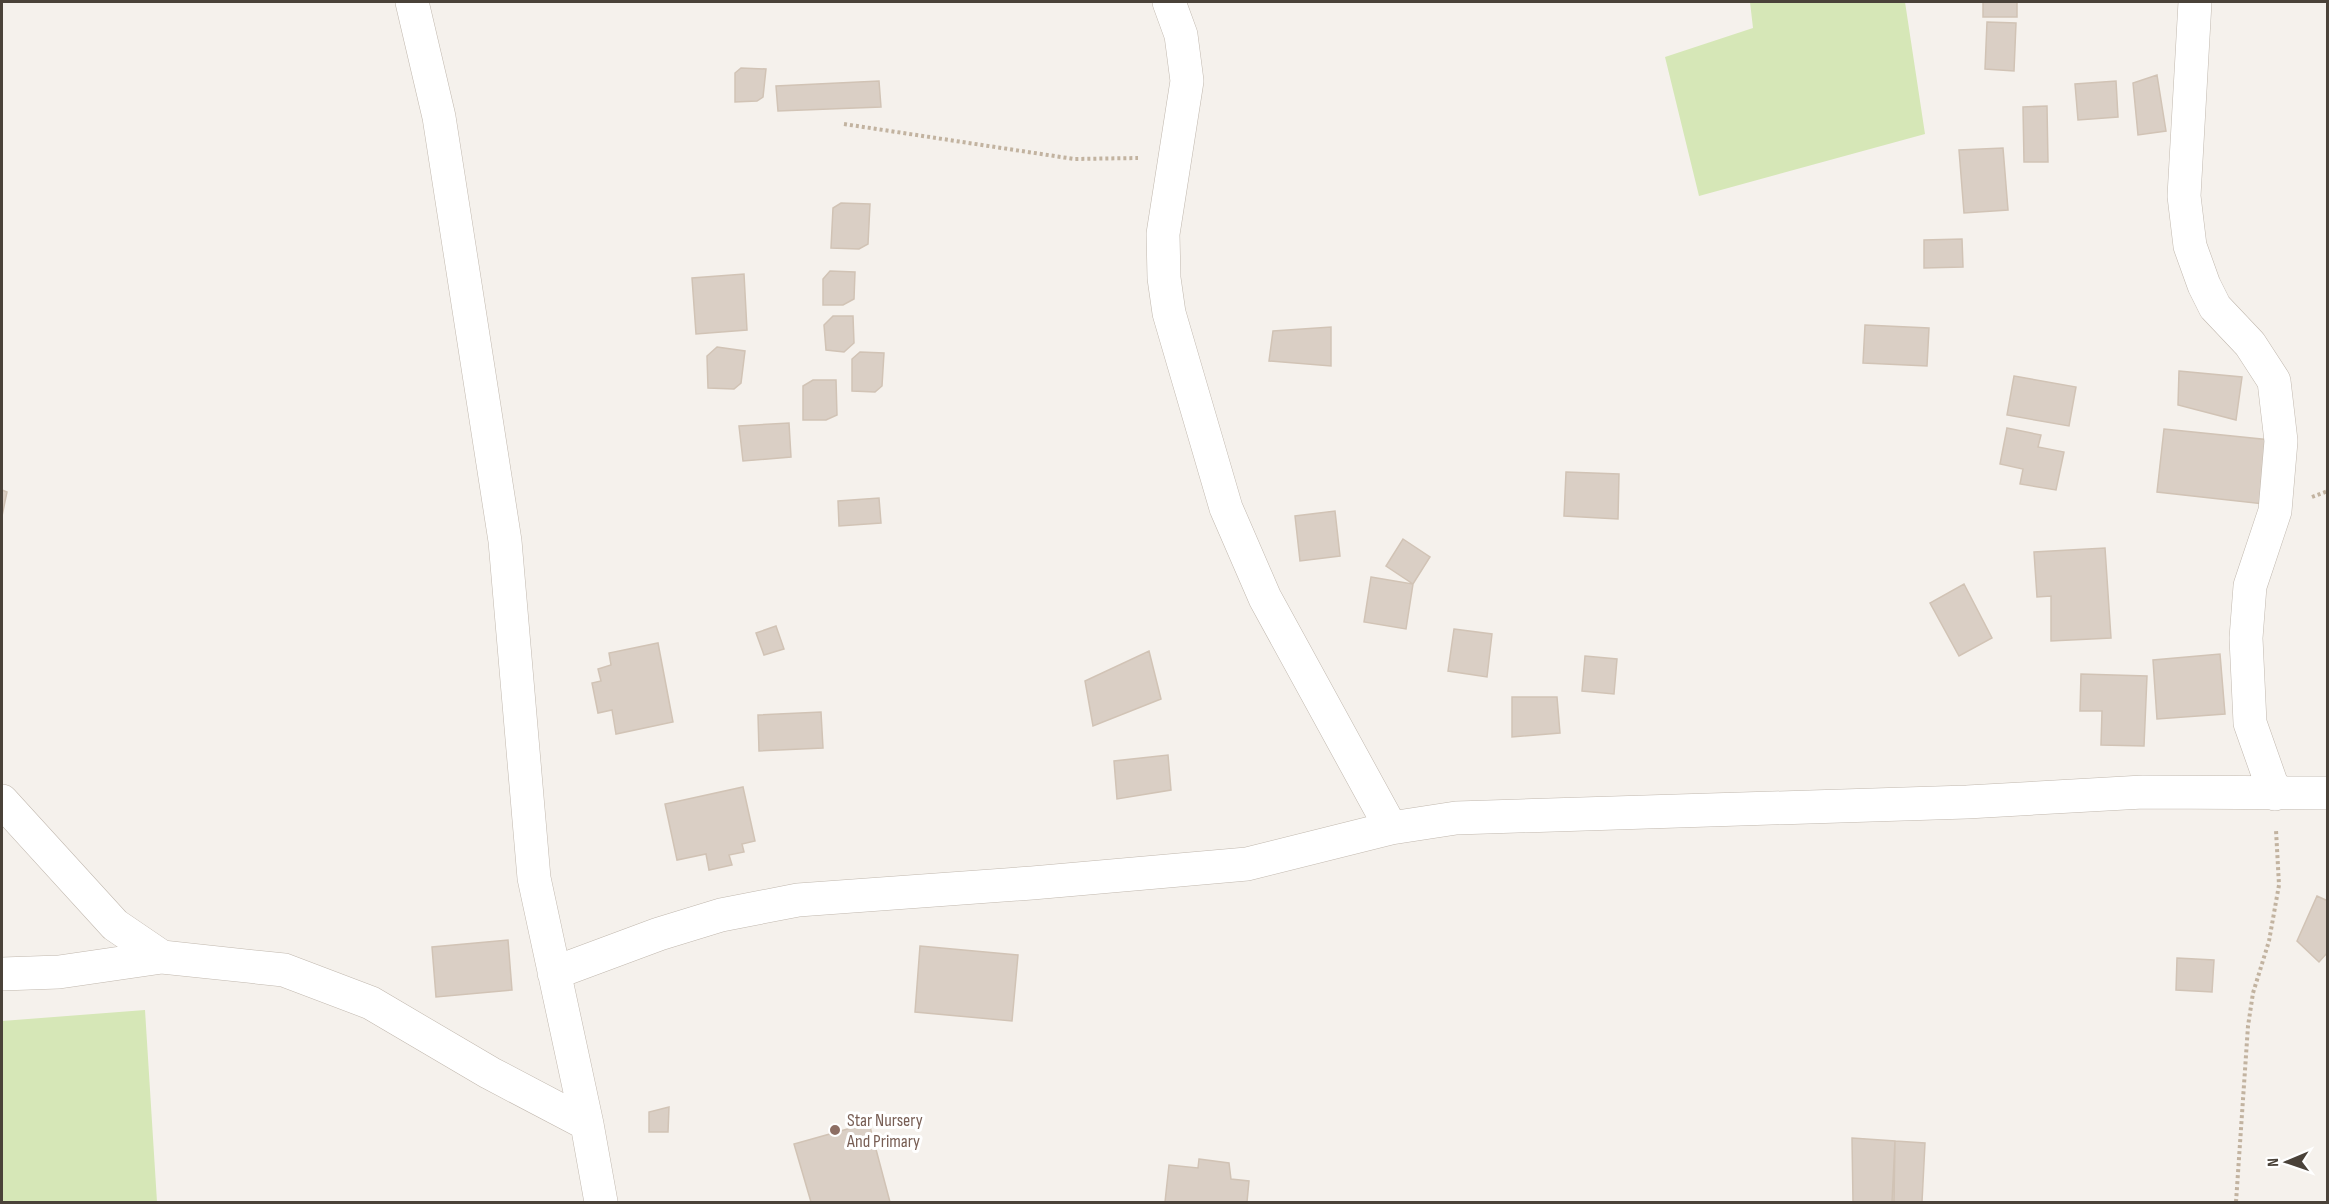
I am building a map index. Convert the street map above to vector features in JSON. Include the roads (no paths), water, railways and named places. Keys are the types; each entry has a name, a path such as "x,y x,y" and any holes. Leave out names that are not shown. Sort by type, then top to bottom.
{"street":[{"path":"412,2 439,117 505,541 534,878 587,1124 601,1203"},
{"path":"1169,2 1181,35 1187,81 1163,234 1169,313 1226,508 1265,598 1391,828"},
{"path":"2195,2 2184,196 2190,246 2204,285 2215,306 2250,344 2274,381 2281,441 2275,511 2250,586 2246,638 2250,723 2275,794"},
{"path":"554,973 659,934 721,915 798,900 1247,864 1391,828 1456,818 1955,802 2143,792 2328,794"},
{"path":"2,801 115,925 162,957"},
{"path":"2,974 59,972 162,957 284,970 371,1003 490,1073 587,1124"}],"place":[{"name":"Star Nursery And Primary","path":"835,1130"}]}
